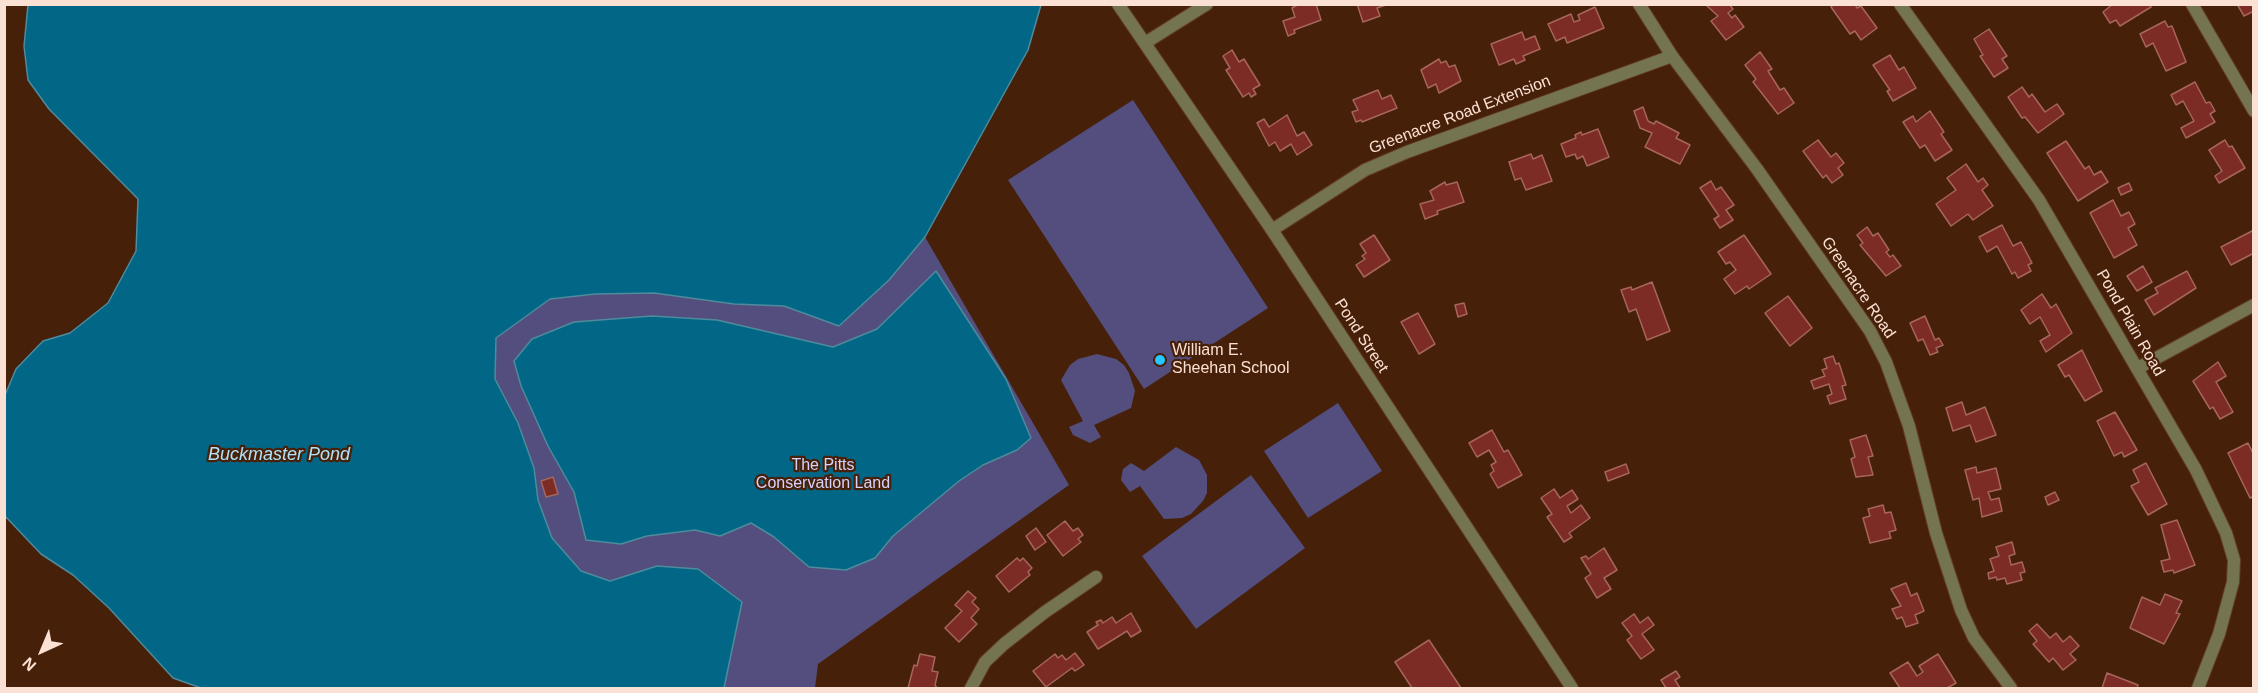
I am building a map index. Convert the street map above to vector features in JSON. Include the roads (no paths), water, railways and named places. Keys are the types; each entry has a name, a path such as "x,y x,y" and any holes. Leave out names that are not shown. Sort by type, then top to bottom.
{"street":[{"name":"Pond Street","path":"1118,4 1272,230 1572,688"},
{"path":"1145,43 1207,4"},
{"name":"Greenacre Road","path":"1639,4 1672,56 1757,169 1870,331 1886,362 1909,426 1936,533 1961,610 1974,638 2011,688"},
{"name":"Pond Plain Road","path":"1900,4 2039,200 2196,470 2226,533 2234,560 2233,582 2218,634 2198,688"},
{"path":"2192,4 2253,111"},
{"name":"Greenacre Road Extension","path":"1272,230 1365,170 1407,152 1672,56"},
{"path":"2138,368 2253,305"},
{"path":"971,688 985,662 1004,644 1096,577"}],"water":[{"name":"Buckmaster Pond","path":"28,4 1041,5 1028,50 925,237 889,280 839,326 784,306 734,304 654,293 595,294 550,299 496,338 495,379 518,423 534,468 538,500 552,538 581,571 610,581 657,566 698,569 742,602 724,688 201,688 173,678 109,608 73,575 41,554 5,516 5,395 16,369 43,341 70,333 108,303 136,251 138,199 49,109 28,80 24,46"},
{"name":"The Pitts Conservation Land","path":"936,271 1006,379 1031,438 1017,450 983,465 959,481 893,536 875,558 846,570 809,567 774,537 751,523 720,536 695,530 647,536 621,544 586,540 574,492 548,446 521,386 514,361 532,339 574,322 652,316 717,320 833,347 877,329"}],"place":[{"name":"William E. Sheehan School","path":"1160,360"}]}
